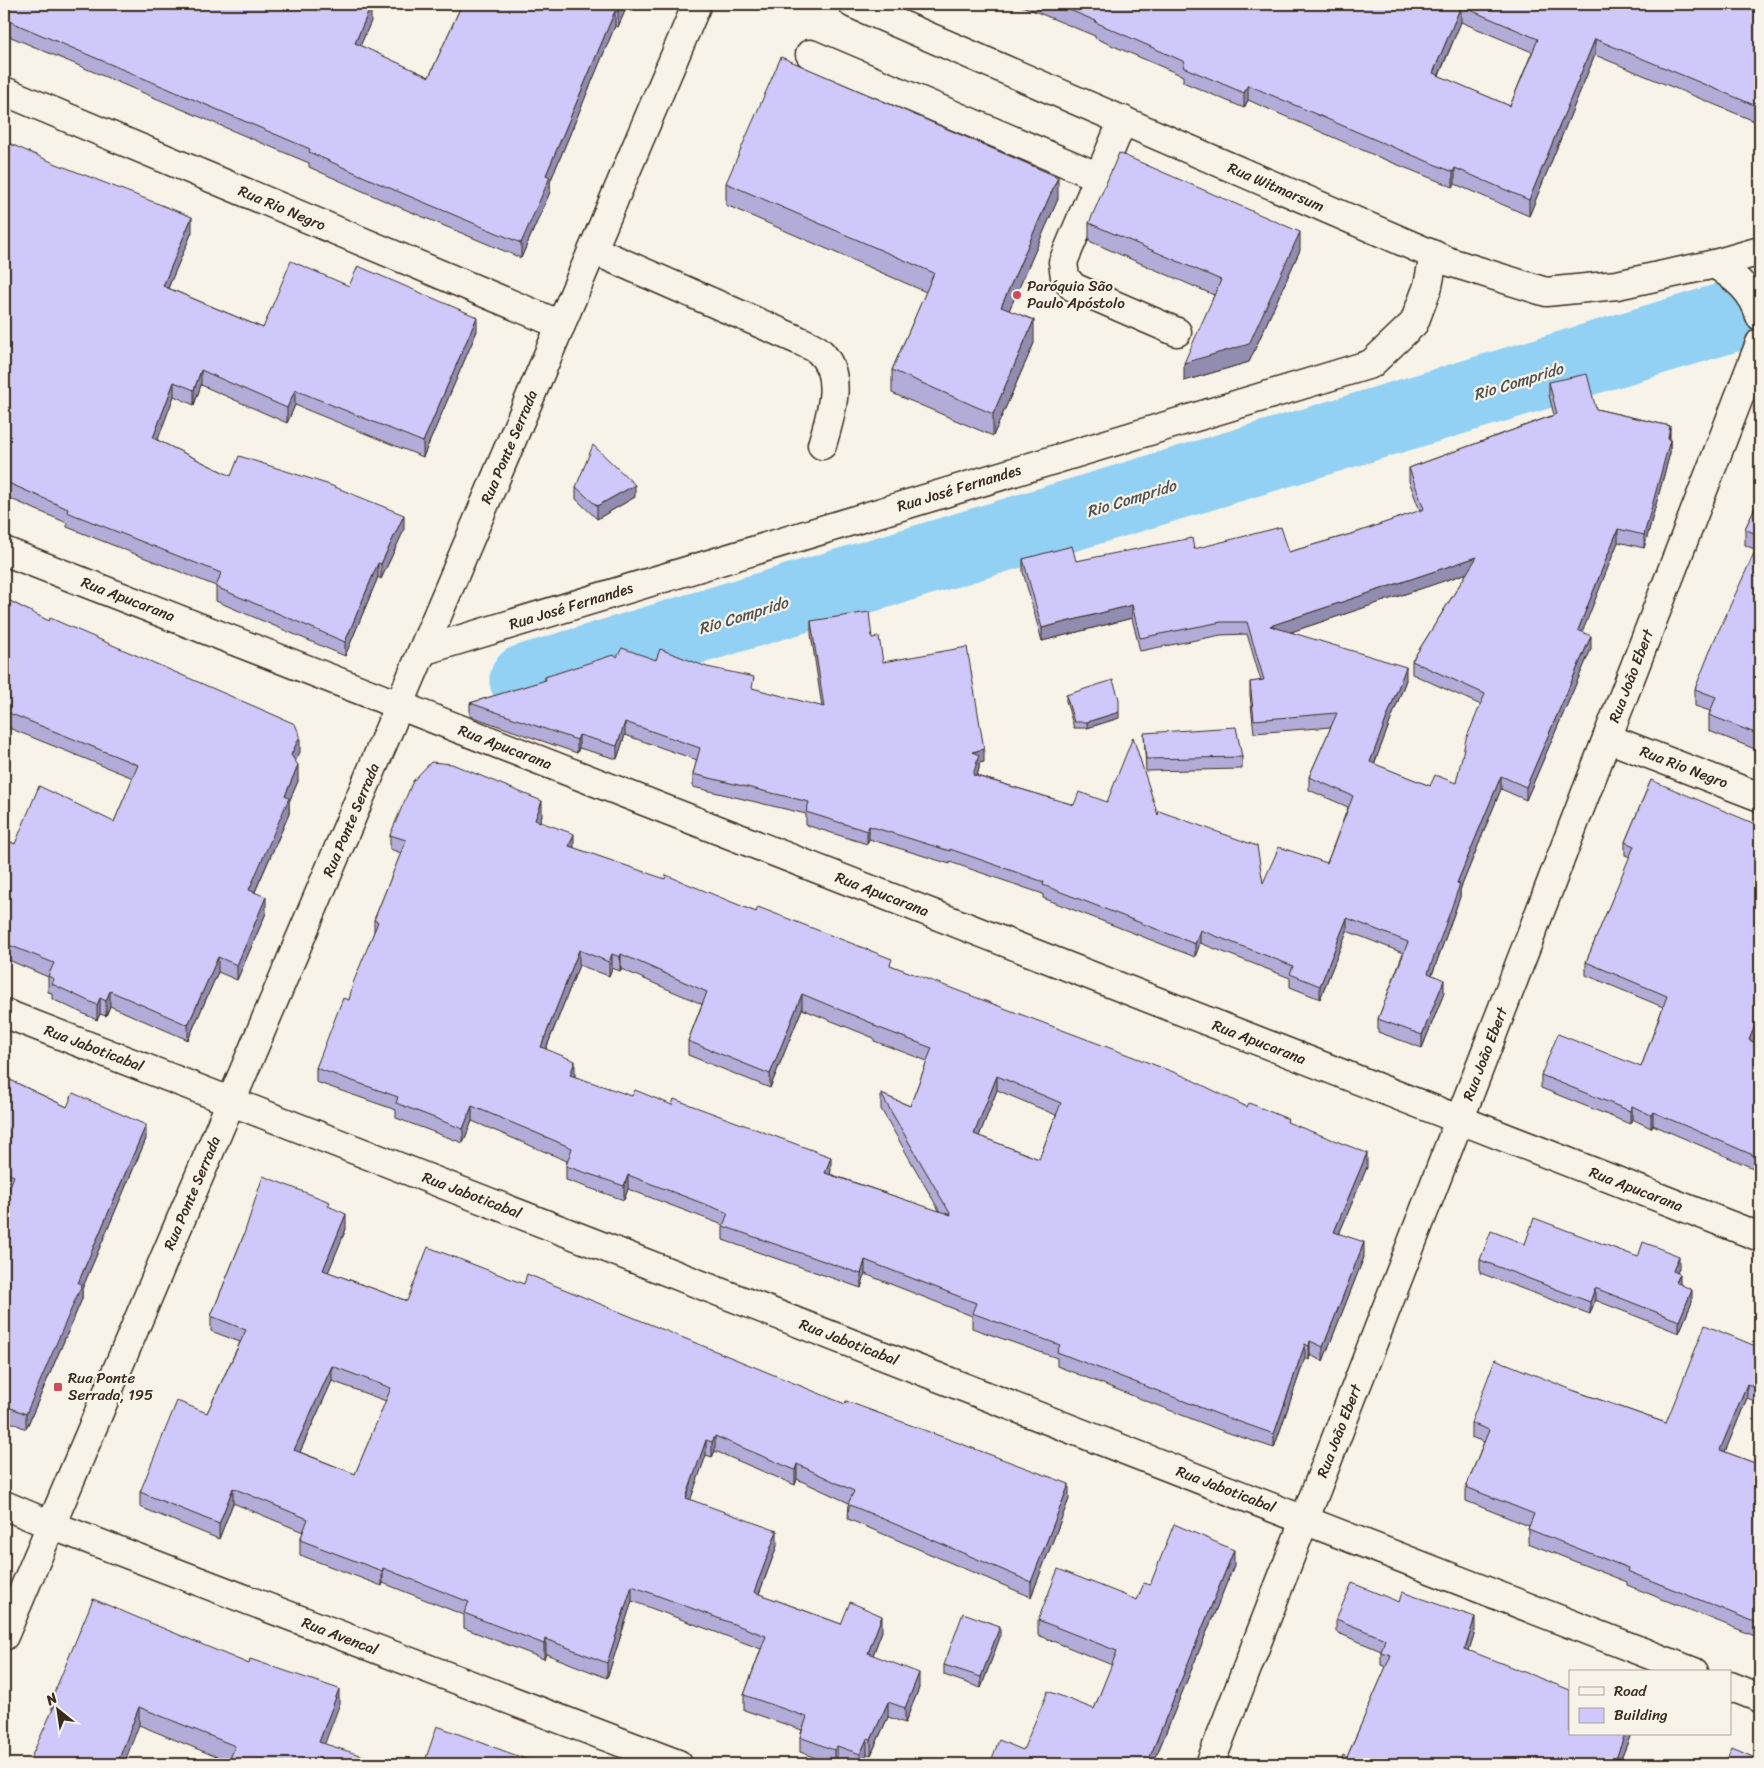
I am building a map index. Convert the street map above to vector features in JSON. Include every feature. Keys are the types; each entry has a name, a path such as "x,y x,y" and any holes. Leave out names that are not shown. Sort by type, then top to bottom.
{"street":[{"name":"Rua Ponte Serrada","path":"4,1636 697,4"},
{"name":"Rua Witmarsum","path":"853,4 1434,255 1546,292 1617,285 1715,264 1760,251"},
{"path":"810,54 1099,177"},
{"name":"Rua Rio Negro","path":"4,91 561,324"},
{"path":"1123,120 1062,262 1065,277 1073,287 1178,332"},
{"path":"593,250 798,340 819,352 831,372 834,398 822,445"},
{"name":"Rua José Fernandes","path":"422,651 1371,364 1414,323 1428,286 1434,255"},
{"path":"1715,264 1739,280 1756,303 1760,316"},
{"name":"Rua João Ebert","path":"1210,1764 1760,343"},
{"name":"Rua Apucarana","path":"4,551 1760,1237"},
{"name":"Rua Rio Negro","path":"1607,738 1760,797"},
{"name":"Rua Jaboticabal","path":"4,1013 1689,1670"},
{"name":"Rua Avencal","path":"4,1505 51,1525 678,1764"},
{"path":"1732,1687 1760,1698"}],"building":[{"path":"4,4 366,4 371,6 355,43 429,77 462,4 621,4 618,12 615,11 546,175 550,177 521,243 385,186 309,152 310,149 4,19"},
{"path":"1055,4 1455,4 1461,6 1462,4 1760,4 1760,106 1595,39 1529,200 1455,168 1453,172 1248,85 1244,93 1183,67 1185,62","holes":["1461,6 1538,39 1510,106 1433,73"]},
{"path":"781,57 1058,177 1001,307 1034,320 993,414 892,370 934,273 726,183"},
{"path":"4,141 54,163 192,217 163,286 263,328 291,261 349,286 358,266 477,317 423,442 295,390 287,408 201,370 194,390 174,382 153,438 231,476 239,456 330,485 404,515 381,564 378,563 345,642 216,587 221,573 67,512 68,509 4,481"},
{"path":"1119,153 1300,232 1249,344 1184,363 1221,280 1089,223"},
{"path":"1587,374 1596,409 1670,426 1668,439 1670,440 1644,535 1618,529 1578,630 1591,636 1526,787 1501,776 1457,883 1460,884 1428,973 1444,980 1422,1035 1378,1019 1408,942 1347,918 1320,986 1290,974 1293,966 1200,930 1195,944 1043,885 1044,882 950,849 950,851 869,826 867,831 806,812 809,802 693,774 700,748 625,722 617,746 579,735 577,740 470,703 546,680 545,677 613,655 617,657 622,648 656,660 660,649 707,667 754,677 752,688 824,707 811,621 869,612 872,638 879,637 883,662 967,647 984,749 972,752 979,755 973,775 1074,805 1079,792 1107,802 1133,737 1158,815 1159,811 1257,846 1263,883 1279,847 1327,863 1353,796 1309,777 1337,713 1254,720 1250,682 1264,680 1247,622 1221,622 1140,638 1132,605 1042,628 1023,559 1072,546 1076,561 1192,538 1194,549 1281,527 1289,552 1358,532 1424,509 1409,468 1557,414 1549,382","holes":["1477,557 1412,661 1485,694 1466,739 1456,783 1435,775 1430,786 1370,762 1406,667 1270,626"]},
{"path":"593,445 635,485 597,506 576,487"},
{"path":"1760,496 1760,536 1745,529"},
{"path":"1760,540 1760,735 1709,715 1716,697 1695,689 1714,641"},
{"path":"4,598 49,621 50,618 295,724 300,736 291,755 298,765 285,796 289,798 249,890 266,897 237,965 218,957 188,1025 110,991 106,1001 100,998 97,1005 52,984 54,979 48,976 54,963 4,943 4,839 15,844 39,786 114,822 138,765 4,711"},
{"path":"1113,680 1119,699 1119,712 1087,722 1074,722 1066,695"},
{"path":"1236,727 1242,757 1146,759 1144,733"},
{"path":"431,762 452,764 542,801 535,820 574,834 569,846 665,879 666,875 756,912 758,907 892,959 890,965 1184,1076 1247,1107 1249,1103 1288,1119 1287,1122 1367,1153 1334,1232 1364,1242 1323,1347 1310,1341 1309,1346 1305,1344 1274,1434 1057,1352 1060,1345 972,1313 976,1303 865,1260 861,1274 723,1226 728,1213 628,1175 624,1186 566,1166 572,1148 472,1106 463,1129 396,1103 398,1097 316,1068 343,998 349,1000 353,983 378,922 374,920 406,840 390,835 413,781","holes":["579,950 609,962 612,954 620,957 621,954 707,992 688,1041 770,1074 802,994 874,1024 874,1026 932,1048 910,1106 881,1094 951,1215 825,1173 831,1157 674,1099 672,1105 635,1090 632,1096 570,1075 575,1061 541,1047","997,1076 1061,1103 1039,1159 974,1134"]},
{"path":"1651,780 1760,826 1760,852 1757,861 1760,862 1760,1013 1749,1040 1760,1045 1760,1158 1653,1112 1651,1115 1632,1106 1630,1111 1541,1075 1558,1034 1641,1067 1667,996 1586,962 1634,846 1625,842"},
{"path":"4,1077 67,1107 73,1093 146,1125 78,1283 82,1284 26,1414 4,1405 4,1202 14,1176 4,1172"},
{"path":"263,1176 330,1202 328,1206 346,1214 323,1270 407,1301 428,1247 524,1284 527,1274 845,1404 846,1401 1069,1484 1031,1582 848,1504 854,1491 797,1464 795,1470 715,1436 712,1442 706,1440 686,1498 777,1531 754,1592 841,1624 850,1602 882,1616 868,1653 919,1673 905,1708 888,1702 871,1740 867,1739 860,1754 837,1746 834,1750 800,1737 807,1717 744,1695 766,1636 632,1586 607,1663 546,1639 544,1644 464,1613 469,1602 383,1568 382,1571 300,1540 308,1519 233,1488 219,1524 140,1492 177,1401 207,1413 246,1330 211,1316 243,1237","holes":["332,1366 391,1388 355,1474 294,1450"]},
{"path":"1534,1218 1638,1257 1643,1242 1679,1256 1673,1271 1680,1274 1676,1282 1692,1290 1679,1321 1595,1288 1590,1302 1480,1260 1491,1231 1525,1244"},
{"path":"1705,1325 1760,1348 1760,1389 1747,1384 1720,1450 1760,1465 1760,1624 1627,1571 1628,1568 1528,1529 1534,1514 1466,1487 1489,1430 1471,1423 1495,1359 1575,1391 1666,1423"},
{"path":"1174,1524 1234,1550 1147,1764 990,1764 999,1740 1023,1750 1048,1691 1094,1709 1117,1651 1038,1620 1058,1569 1137,1600 1144,1583 1150,1585"},
{"path":"1352,1583 1399,1602 1402,1592 1475,1617 1465,1649 1569,1690 1569,1736 1624,1736 1614,1764 1340,1764 1343,1755 1347,1757 1391,1655 1381,1652 1385,1639 1336,1619"},
{"path":"93,1599 249,1664 250,1659 339,1689 319,1742 388,1764 228,1764 235,1746 139,1707 117,1764 28,1764 57,1700 52,1698"},
{"path":"963,1613 1000,1626 981,1677 944,1665"},
{"path":"437,1726 539,1764 424,1764"},
{"path":"1732,1748 1760,1760 1760,1764 1725,1764"}],"waterway":[{"name":"Rio Comprido","path":"525,680 1736,315"}],"place":[{"name":"Paróquia São Paulo Apóstolo","path":"1017,295"},
{"name":"Rua Ponte Serrada, 195","path":"58,1387"}]}
